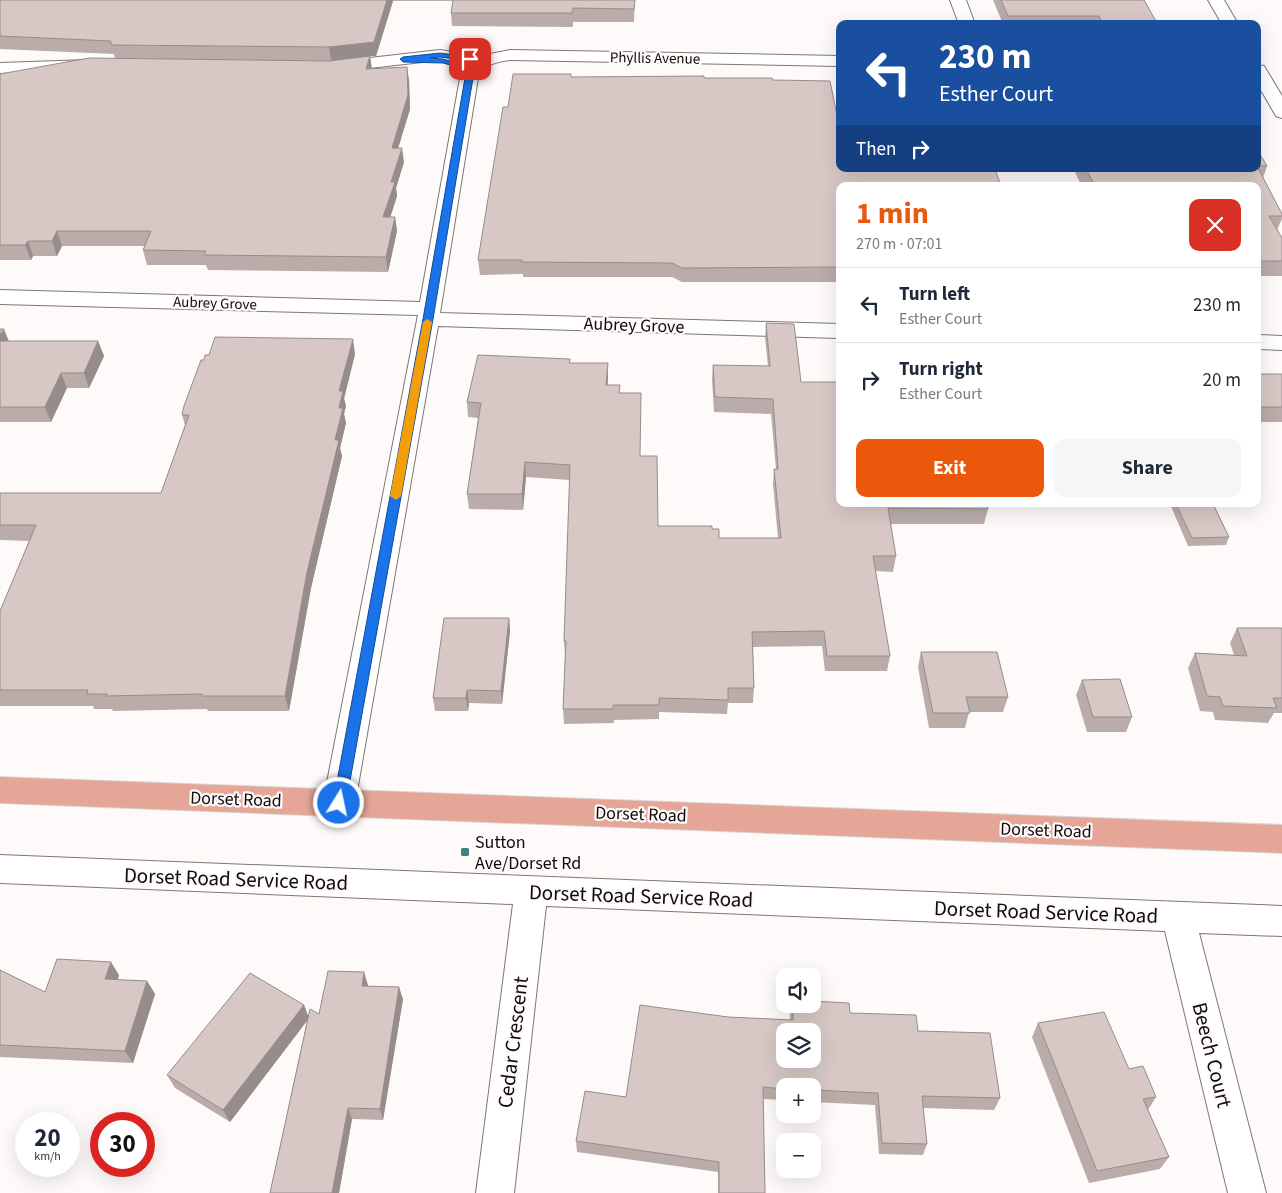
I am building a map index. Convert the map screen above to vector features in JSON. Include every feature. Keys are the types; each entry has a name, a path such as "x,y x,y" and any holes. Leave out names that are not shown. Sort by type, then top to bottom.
{"main road":[{"name":"Dorset Road","path":"0,790 1282,839"}],"street":[{"path":"958,0 966,20"},
{"path":"1216,0 1228,20"},
{"name":"Phyllis Avenue","path":"478,65 501,56 520,55 836,61"},
{"path":"315,68 403,59 478,65 469,78 429,314 339,803"},
{"path":"0,68 104,65"},
{"path":"1261,75 1282,112"},
{"name":"Aubrey Grove","path":"0,297 836,331"},
{"path":"1261,342 1282,343"},
{"name":"Dorset Road Service Road","path":"0,869 1282,921"},
{"name":"Cedar Crescent","path":"495,1193 531,891"},
{"name":"Beech Court","path":"1178,917 1246,1193"}],"building":[{"path":"0,0 387,0 374,42 329,47 111,45 111,41 0,36"},
{"path":"453,0 635,0 634,9 573,8 572,13 451,13"},
{"path":"1001,0 1144,0 1155,20 1101,20 1099,16 1008,16"},
{"path":"370,56 366,69 407,67 408,95 392,148 402,148 391,182 395,182 383,217 395,217 386,257 204,255 206,251 143,250 151,231 57,231 52,241 28,241 25,245 0,245 0,74 89,58 329,61"},
{"path":"513,74 571,74 571,77 704,76 704,78 772,78 773,80 830,81 836,110 836,172 996,172 1000,182 836,182 836,267 682,268 672,263 478,260 503,107 508,107"},
{"path":"1261,156 1267,166 1261,166"},
{"path":"1088,172 1260,172 1282,214 1282,216 1269,216 1282,238 1282,261 1261,261 1261,182 1093,182"},
{"path":"766,323 794,324 801,382 836,382 836,507 988,507 988,509 888,508 896,556 873,556 890,656 827,656 824,631 752,632 754,688 728,688 728,700 659,698 659,705 613,705 613,709 563,709 570,465 525,462 522,494 467,494 481,403 467,402 478,355 570,359 569,363 608,363 606,385 620,385 619,393 641,393 640,456 657,456 658,526 712,526 712,529 719,529 719,538 781,538 774,469 778,469 773,399 715,397 713,365 770,366"},
{"path":"215,337 353,339 339,391 343,391 339,408 343,408 335,440 339,440 307,572 285,696 202,696 202,694 106,696 107,694 87,694 88,690 0,690 0,611 36,525 0,525 0,493 161,493 189,415 182,415 184,406 201,360 204,360 205,355 209,355"},
{"path":"0,341 98,341 84,373 61,373 45,407 0,407"},
{"path":"1261,374 1282,374 1282,407 1261,407"},
{"path":"1177,507 1214,507 1229,537 1192,538"},
{"path":"444,618 509,618 501,691 467,690 466,698 433,698"},
{"path":"1237,628 1282,628 1282,698 1273,698 1277,708 1223,706 1220,697 1207,696 1195,653 1247,656"},
{"path":"921,652 997,652 1008,697 966,697 970,713 933,713"},
{"path":"1120,679 1132,717 1093,717 1082,680"},
{"path":"57,959 111,962 105,979 147,981 125,1051 0,1045 0,970 45,992"},
{"path":"328,971 364,972 362,986 399,987 380,1109 348,1108 332,1193 270,1193 310,1009 319,1014"},
{"path":"250,973 304,1005 223,1110 167,1075"},
{"path":"821,1001 849,1003 850,1013 916,1015 918,1031 990,1033 1000,1098 922,1096 927,1144 882,1143 878,1093 821,1090 821,1078 776,1078 776,1088 763,1087 765,1193 719,1193 719,1162 576,1141 585,1091 626,1097 640,1005 728,1017 793,1020 793,1013 821,1013"},
{"path":"1104,1012 1129,1069 1143,1066 1156,1097 1143,1099 1169,1157 1097,1171 1038,1023"}],"slow traffic":[{"path":"396,496 427,322"}],"place":[{"name":"Sutton Ave/Dorset Rd","path":"465,852"}],"route":[{"path":"339,803 428,319 469,78 473,69 443,61 403,59 440,55 470,59"}]}
